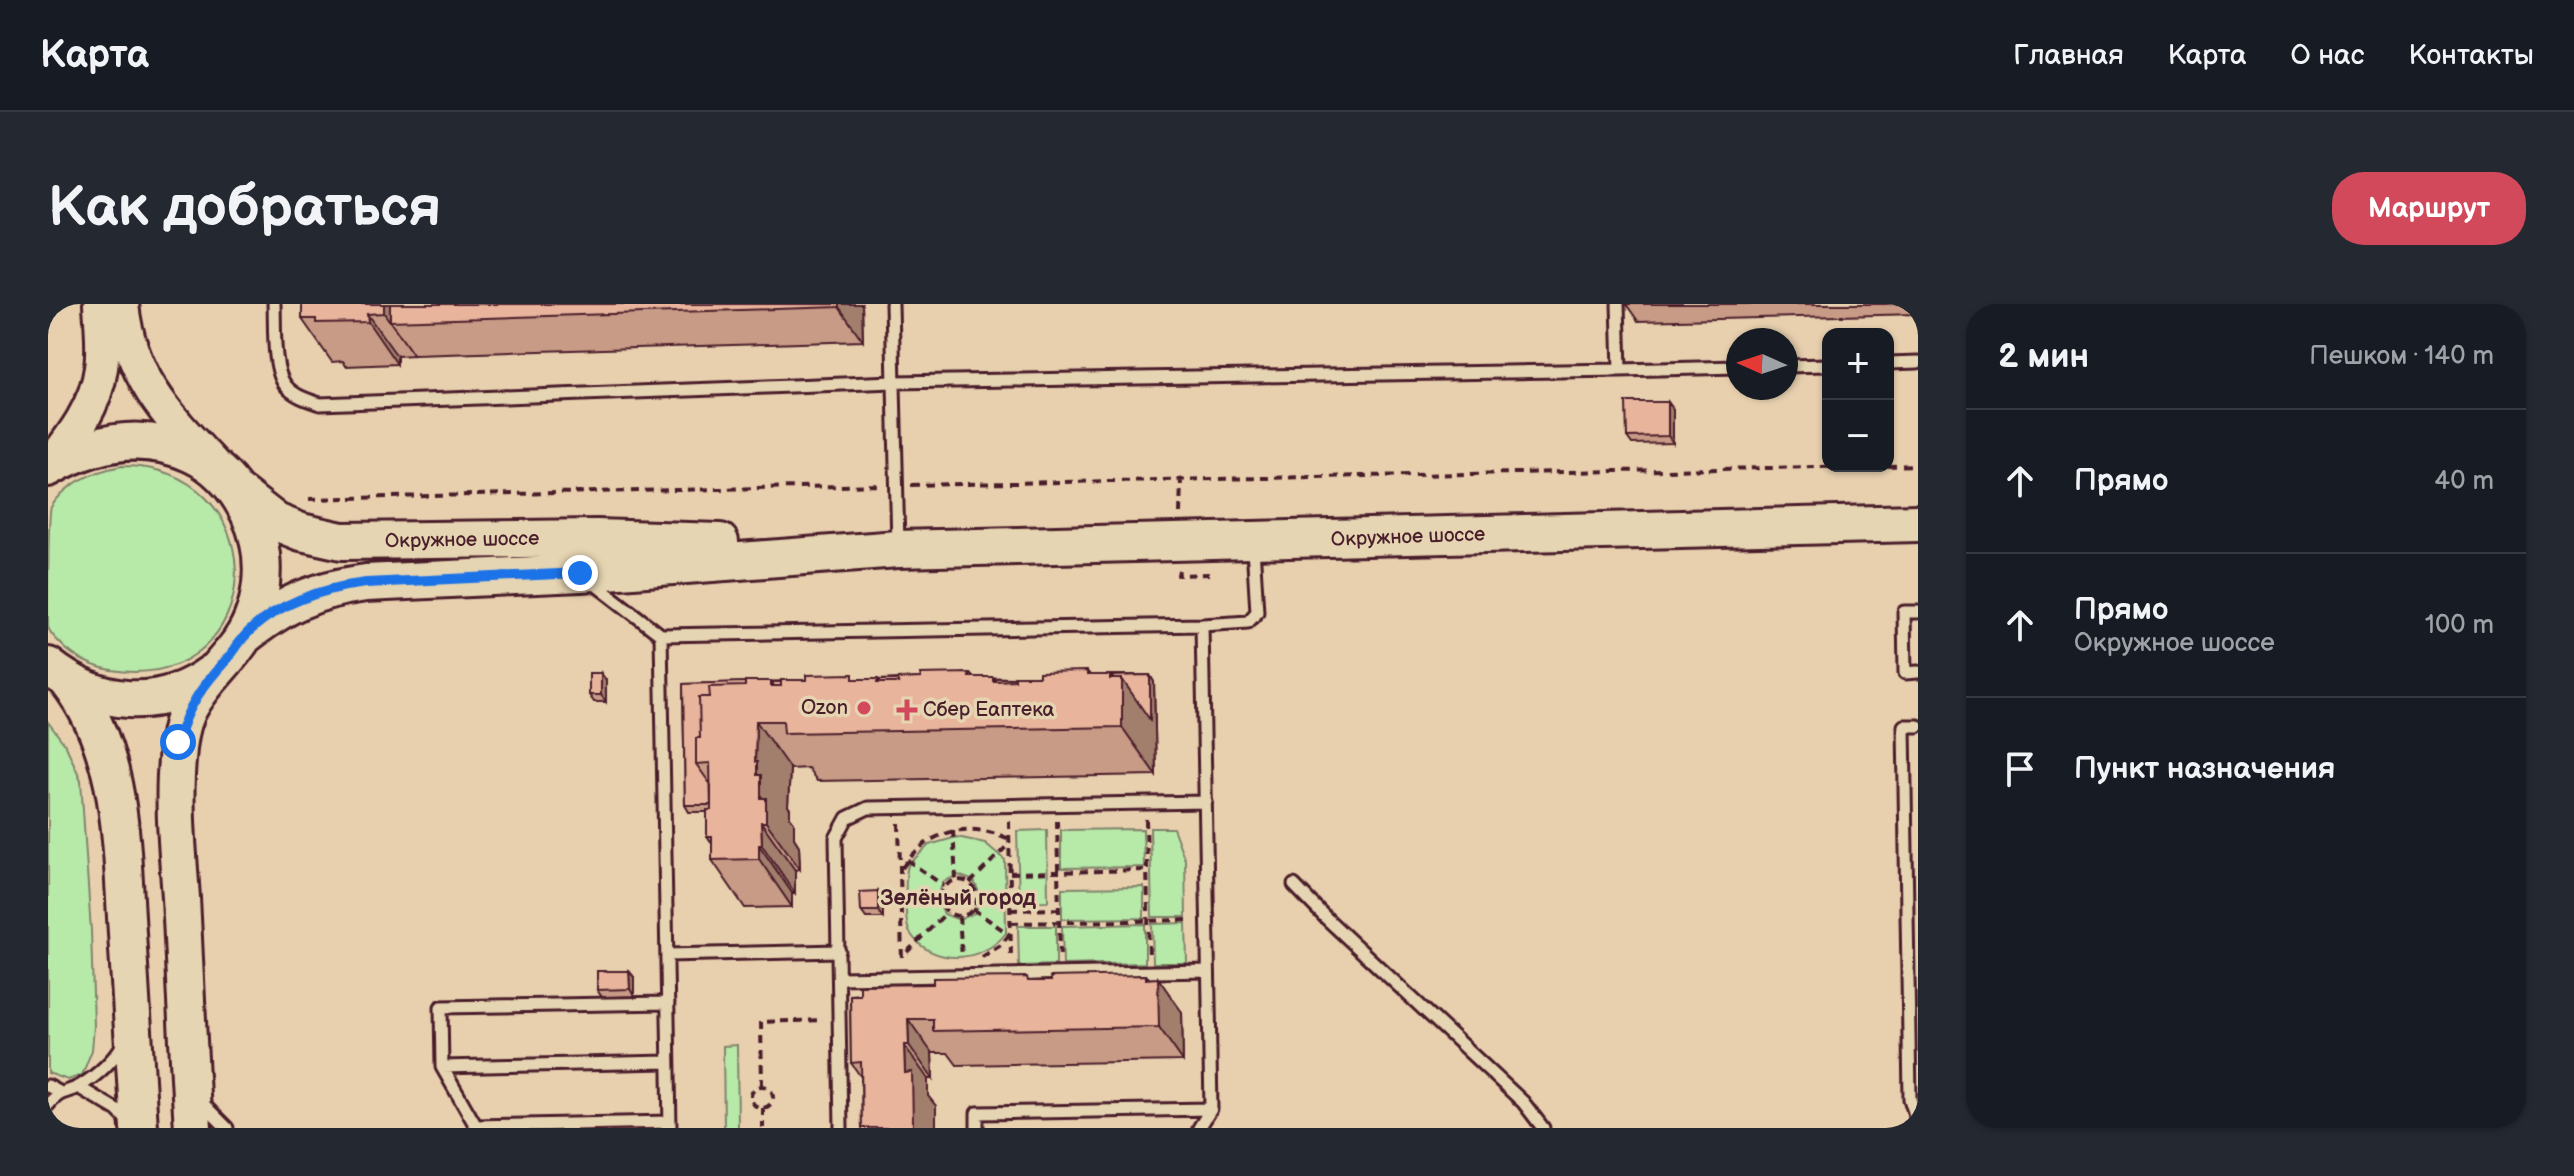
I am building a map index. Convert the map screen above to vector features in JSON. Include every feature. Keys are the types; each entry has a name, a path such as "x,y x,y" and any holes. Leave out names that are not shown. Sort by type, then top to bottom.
{"main road":[{"path":"48,468 93,399 102,364 100,304"},
{"path":"122,304 130,346 146,384 168,414 225,478 255,528 262,567 259,601 243,637 185,716 178,742 177,805 193,1128"},
{"name":"Окружное шоссе","path":"48,468 105,443 136,441 184,450 225,478 276,522 301,532 342,541 596,538 898,549"},
{"name":"Окружное шоссе","path":"243,637 289,604 344,586 580,573 898,549 1918,523"},
{"path":"58,674 93,693 147,699 188,687 219,667"},
{"path":"58,674 83,700 101,739 113,778 133,1024 137,1128"}],"lane":[{"path":"274,304 278,372 286,387 320,404 894,382 1726,367"},
{"path":"892,304 898,549"},
{"path":"1618,304 1620,370"},
{"path":"1894,363 1918,362"},
{"path":"1798,366 1822,365"},
{"path":"580,573 661,635 1202,625 1248,622 1257,612 1253,541"},
{"path":"1918,612 1904,612 1905,673 1918,672"},
{"path":"1199,1128 1211,1109 1202,625"},
{"path":"661,635 668,1003 668,1062 670,1125 476,1127 442,1067 441,1007 668,1003"},
{"path":"1918,726 1904,726 1912,877 1910,1099 1918,1124"},
{"path":"841,1128 836,838 847,818 860,810 899,808 1206,802"},
{"path":"1294,885 1523,1102 1543,1128"},
{"path":"667,955 839,951"},
{"path":"839,978 1208,971"},
{"path":"48,1105 53,1089 78,1087 111,1060 133,1024"},
{"path":"442,1067 668,1062"},
{"path":"78,1087 117,1110 137,1128"},
{"path":"191,1092 227,1128"},
{"path":"977,1128 977,1113 1211,1109"}],"path":[{"path":"1894,466 1918,465"},
{"path":"309,499 1822,467"},
{"path":"1146,803 1149,973"},
{"path":"1057,805 1060,974"},
{"path":"1009,806 1012,975"},
{"path":"899,808 902,977"},
{"path":"900,870 929,840 953,830 983,830 1009,842"},
{"path":"953,830 956,879"},
{"path":"970,883 1009,842"},
{"path":"907,860 944,886"},
{"path":"1010,873 1147,870"},
{"path":"956,879 970,883 977,897 973,909 959,916 947,912 940,901 944,886 956,879"},
{"path":"977,897 1010,897"},
{"path":"901,901 940,901"},
{"path":"973,909 1010,935"},
{"path":"1010,910 1059,909"},
{"path":"907,952 947,912"},
{"path":"959,916 962,964"},
{"path":"1011,923 1208,920"},
{"path":"762,1086 761,1022 840,1020"},
{"path":"762,1086 772,1091 774,1097 772,1103 763,1108 757,1107 751,1097 762,1086"},
{"path":"763,1108 763,1128"}],"green space":[{"path":"122,466 171,475 206,498 228,531 236,569 230,606 212,639 180,663 135,672 103,668 84,661 67,650 48,627 51,507 73,484"},
{"path":"48,722 66,746 81,780 91,931 92,1050 82,1075 68,1080 48,1073"},
{"path":"1150,828 1173,828 1185,860 1186,917 1152,917"},
{"path":"1143,829 1144,867 1061,868 1061,830"},
{"path":"1047,830 1048,901 1019,902 1017,831"},
{"path":"957,837 985,843 1005,860 1006,933 996,943 971,955 944,956 919,944 910,933 906,910 908,865 929,845","holes":["958,875 974,881 981,897 975,913 959,920 944,914 937,899 943,882"]},
{"path":"1144,887 1144,918 1062,919 1062,888"},
{"path":"1186,923 1187,963 1153,963 1152,924"},
{"path":"1145,924 1145,963 1063,965 1062,926"},
{"path":"1018,926 1056,926 1056,965 1019,966"},
{"path":"737,1045 738,1128 724,1128 723,1046"}],"building":[{"path":"302,304 384,304 384,313 367,314 368,322 316,323 316,319 302,319"},
{"path":"390,304 839,304 839,307 390,321"},
{"path":"1626,402 1668,402 1668,436 1627,437"},
{"path":"1087,671 1087,675 1110,675 1110,679 1122,679 1122,727 784,733 783,721 756,721 755,762 757,775 761,775 761,798 766,798 766,822 761,822 759,859 712,860 712,837 707,837 707,810 711,810 710,763 696,764 696,738 700,738 699,697 710,697 709,687 745,686 745,681 771,681 771,686 781,686 781,680 806,680 806,675 853,674 853,679 898,683 897,679 921,678 920,674 970,673 969,677 993,677 993,681 1015,680 1014,676 1039,676 1039,672"},
{"path":"589,673 601,673 601,695 589,695"},
{"path":"1150,675 1150,720 1122,679 1111,676"},
{"path":"994,678 1015,678 1015,680 996,681"},
{"path":"878,680 897,680 898,683 881,683"},
{"path":"745,682 745,686 709,687 710,697 699,697 700,738 696,738 696,764 711,785 711,805 685,805 683,684"},
{"path":"878,891 878,911 861,911 860,892"},
{"path":"597,971 629,971 630,989 597,990"},
{"path":"1146,975 1146,979 1158,978 1159,1027 933,1031 933,1019 908,1019 909,1045 904,1045 905,1073 912,1072 913,1128 862,1128 861,1062 851,1063 850,995 860,995 860,985 933,984 933,978 1027,977 1028,981 1051,981 1050,977"}],"place":[{"name":"Ozon","path":"864,708"},
{"name":"Сбер Еаптека","path":"907,710"}],"district":[{"name":"Зелёный город","path":"958,898"}],"route":[{"path":"178,742 192,702 243,637 289,604 344,586 366,583 580,573"}]}
